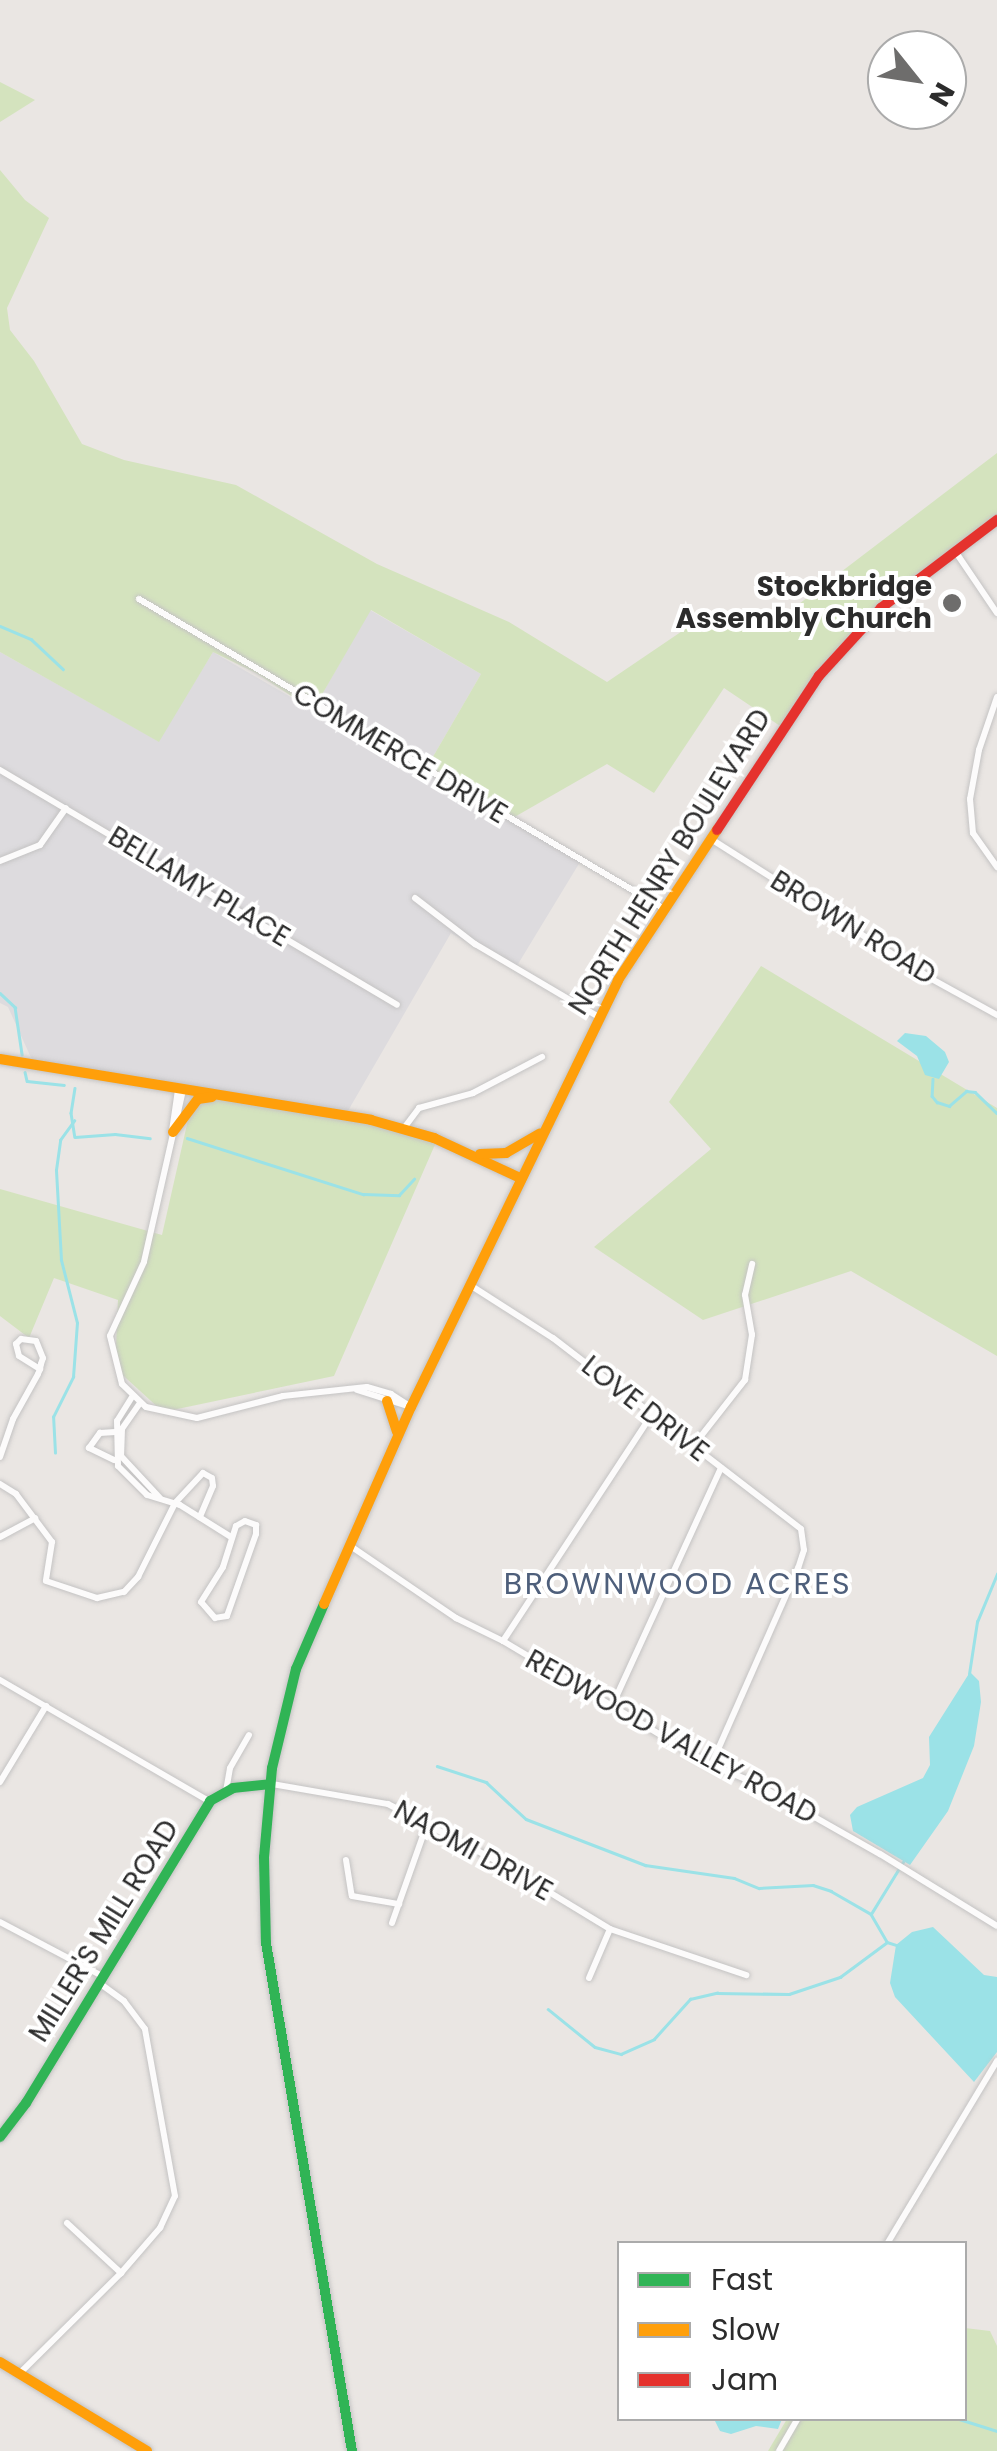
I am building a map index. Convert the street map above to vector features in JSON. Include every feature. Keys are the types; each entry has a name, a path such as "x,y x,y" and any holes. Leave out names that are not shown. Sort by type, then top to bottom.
{"main road":[{"name":"NORTH HENRY BOULEVARD","path":"352,2451 268,1964 264,1878 270,1784 287,1694 397,1437 597,1016 663,908 824,669 881,608 997,520"},
{"path":"0,1060 404,1129 520,1178"},
{"path":"173,1132 198,1099 218,1096"},
{"path":"468,1153 506,1154 540,1134"},
{"path":"387,1401 396,1415 397,1437"},
{"name":"MILLER'S MILL ROAD","path":"0,2137 210,1801 226,1791 270,1784"},
{"path":"0,2362 148,2451"}],"street":[{"path":"954,550 997,613"},
{"name":"COMMERCE DRIVE","path":"139,599 663,908"},
{"path":"997,697 979,750 970,798 973,833 997,867"},
{"name":"BELLAMY PLACE","path":"0,770 397,1006"},
{"path":"0,861 40,845 66,808"},
{"name":"BROWN ROAD","path":"710,838 930,978 997,1015"},
{"path":"416,898 475,944 597,1016"},
{"path":"404,1129 418,1108 473,1093 542,1057"},
{"path":"180,1089 144,1262 110,1336 122,1384 140,1403 166,1414 198,1418 283,1396 356,1390 379,1389 411,1407"},
{"path":"694,1445 745,1380 752,1334 745,1295 752,1264"},
{"name":"LOVE DRIVE","path":"471,1285 554,1338 793,1520 804,1543 798,1568 711,1765"},
{"path":"0,1457 13,1420 40,1368 41,1346 22,1339 16,1350 40,1368"},
{"path":"356,1390 411,1407"},
{"path":"114,1460 121,1411 132,1397"},
{"path":"140,1403 122,1428 121,1456 162,1499"},
{"path":"502,1641 653,1414"},
{"path":"116,1432 96,1435 88,1448 114,1460 147,1495 175,1503 232,1537"},
{"path":"612,1706 721,1468"},
{"path":"0,1484 16,1494 52,1542 46,1581 87,1596 108,1598 124,1592 138,1577 175,1503 196,1476 208,1474 212,1494 200,1517"},
{"path":"0,1537 34,1518"},
{"path":"240,1522 256,1526 226,1616 214,1618 201,1602 224,1567 232,1537 240,1522"},
{"name":"REDWOOD VALLEY ROAD","path":"348,1545 456,1618 502,1641 711,1765 754,1782 997,1926"},
{"path":"0,1680 210,1801"},
{"path":"0,1782 46,1706"},
{"path":"226,1791 227,1774 249,1736"},
{"name":"NAOMI DRIVE","path":"270,1784 366,1798 427,1824 610,1928 746,1976"},
{"path":"392,1923 427,1824"},
{"path":"346,1860 352,1896 399,1904"},
{"path":"0,1922 100,1979 124,2001 145,2029 174,2180 171,2209 120,2272 19,2374"},
{"path":"589,1978 610,1928"},
{"path":"889,2241 997,2060"},
{"path":"67,2223 120,2272"},
{"path":"779,2451 796,2421"}],"shaded area":[{"path":"370,610 481,674 427,767 580,862 515,969 451,933 345,1116 33,1062 8,1007 0,1003 0,652 158,741 213,652 313,710"}],"green space":[{"path":"0,82 35,100 0,122"},
{"path":"0,170 25,200 49,218 7,308 10,330 34,361 82,444 124,460 236,485 377,564 509,622 607,682 697,621 774,623 997,453 997,516 854,634 783,728 724,688 654,793 607,764 511,819 427,767 481,674 371,610 313,710 256,673 213,652 159,742 0,652"},
{"path":"761,966 997,1108 997,1356 851,1271 703,1320 594,1247 711,1149 669,1102"},
{"path":"195,1089 345,1116 437,1140 334,1376 163,1412 115,1368 118,1300 54,1278 29,1338 0,1316 0,1189 162,1235"},
{"path":"967,2328 990,2331 997,2346 997,2451 768,2451 786,2421 967,2421"}],"water":[{"path":"905,1033 926,1036 945,1052 949,1062 939,1079 925,1075 917,1056 897,1041"},
{"path":"970,1672 979,1681 981,1702 974,1746 948,1811 910,1865 853,1831 850,1815 857,1807 923,1778 930,1765 929,1737"},
{"path":"933,1927 984,1975 997,1977 997,2052 974,2082 895,1997 890,1983 896,1945 912,1932"},
{"path":"715,2421 781,2421 778,2429 756,2426 731,2434 720,2431"}],"waterway":[{"path":"0,626 31,639 63,669"},
{"path":"0,993 15,1007 22,1054"},
{"path":"25,1072 27,1081 64,1085"},
{"path":"933,1079 932,1096 937,1102 949,1106 966,1091 975,1092 997,1113"},
{"path":"75,1088 71,1113 75,1137 115,1134 150,1138"},
{"path":"55,1453 53,1417 73,1377 77,1323 61,1260 56,1170 60,1140 74,1121"},
{"path":"187,1138 363,1194 399,1195 414,1179"},
{"path":"969,1674 977,1622 997,1574"},
{"path":"437,1766 486,1782 526,1819 645,1865 734,1878 759,1888 813,1885 831,1891 871,1914 887,1942 896,1945"},
{"path":"871,1914 903,1862"},
{"path":"548,2009 595,2047 621,2054 654,2039 690,1999 717,1993 789,1994 840,1977 886,1943"},
{"path":"965,2421 997,2431"}],"traffic: fast":[{"path":"324,1604 296,1669 272,1768 264,1857 266,1943 352,2451"},
{"path":"0,2137 26,2103 210,1801 233,1788 270,1784"}],"traffic: slow":[{"path":"324,1604 411,1407 618,980 717,830"},
{"path":"0,1059 371,1120 434,1138 520,1178"},
{"path":"173,1132 198,1099 212,1097"},
{"path":"480,1154 506,1153 540,1133"},
{"path":"387,1401 397,1431"},
{"path":"0,2362 147,2451"}],"traffic: jam":[{"path":"717,830 819,676 881,608 997,520"}],"place":[{"name":"Stockbridge Assembly Church","path":"952,603"}],"district":[{"name":"BROWNWOOD ACRES","path":"678,1584"}]}
